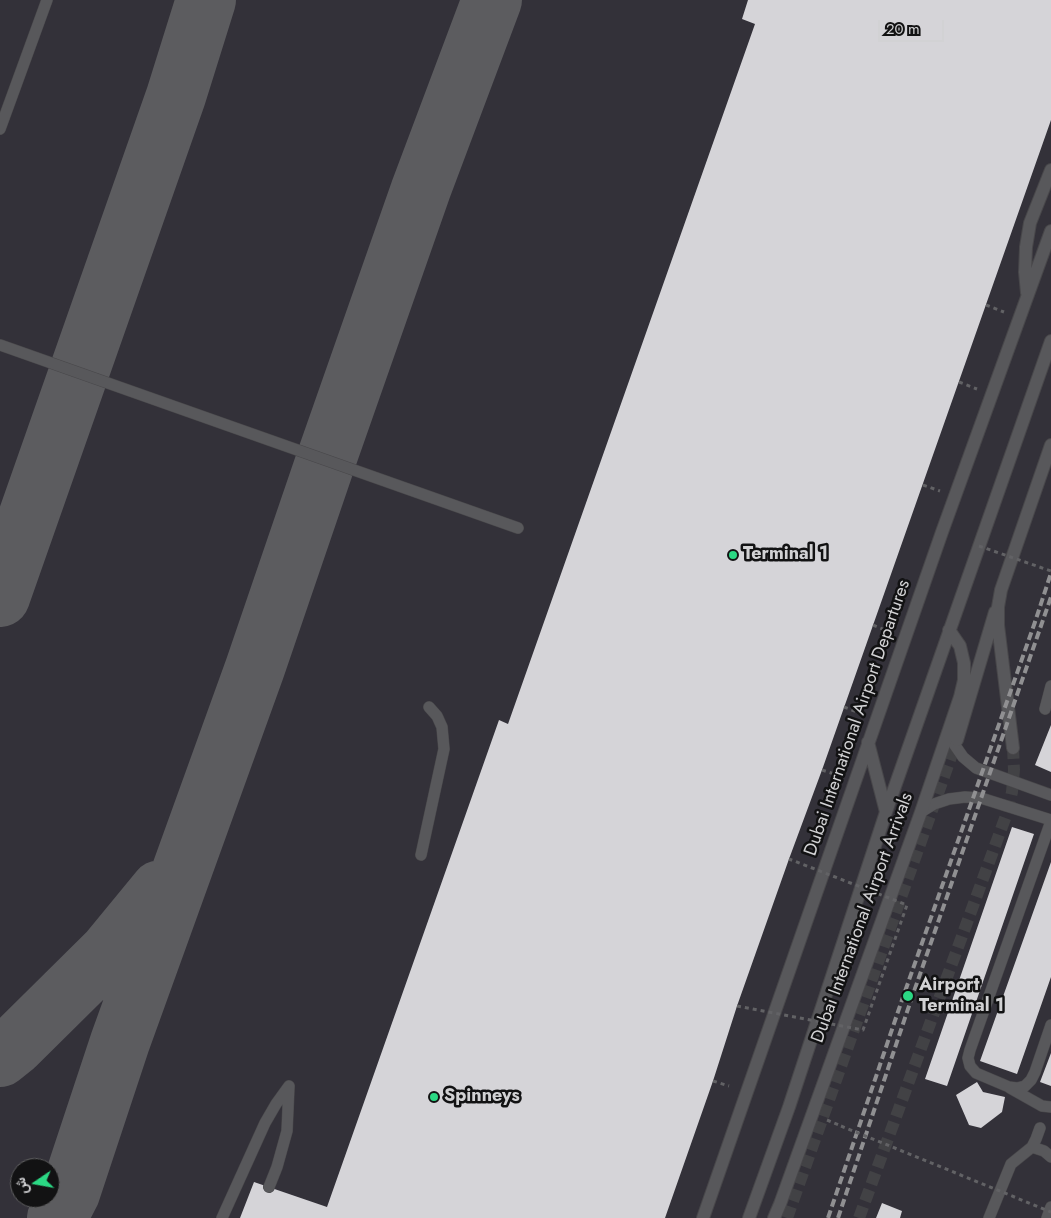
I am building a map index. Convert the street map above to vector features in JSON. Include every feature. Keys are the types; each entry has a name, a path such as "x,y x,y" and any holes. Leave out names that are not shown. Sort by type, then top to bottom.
{"main road":[{"path":"1028,296 1025,272 1030,222 1051,170"},
{"name":"Dubai International Airport Departures","path":"703,1218 942,532 1051,231"},
{"path":"886,812 1051,340"},
{"path":"957,740 1001,590 1051,446"},
{"path":"1001,590 998,607 998,625 1013,748"},
{"name":"Dubai International Airport Arrivals","path":"774,1218 921,812 960,697 964,680 964,663 960,646 949,630"},
{"path":"868,742 886,812"},
{"name":"Dubai International Airport Arrivals","path":"749,1218 789,1107 886,812"}],"lane":[{"path":"0,129 46,0"},
{"path":"0,345 518,528"},
{"path":"1045,709 1051,686"},
{"path":"421,855 444,750 442,727 437,716 429,707"},
{"path":"950,728 954,744 963,757 976,768 1051,795"},
{"path":"921,812 934,804 949,799 981,798 1051,821 968,1058 970,1066 976,1073 1009,1087 1042,1106 1051,1107"},
{"path":"1009,1087 1025,1086 1031,1080 1051,1025"},
{"path":"222,1218 265,1123 276,1104 290,1086 287,1131 269,1187"},
{"path":"989,1218 1011,1164 1032,1147 1040,1128"},
{"path":"1032,1147 1044,1151 1051,1157"},
{"path":"1047,1218 1051,1207"}],"path":[{"path":"979,546 1051,571"},
{"path":"738,1006 863,1030 901,923 907,905 790,859"},
{"path":"713,1081 729,1086"},
{"path":"821,1118 1051,1212"}],"shaded area":[{"path":"0,0 1051,0 1051,1218 0,1218"}],"building":[{"name":"Terminal 1","path":"748,0 1051,0 1051,120 737,1006 665,1218 240,1218 254,1182 327,1207 499,720 508,724 755,24 742,19"},
{"path":"1051,725 1051,772 1035,765"},
{"path":"1012,827 1034,834 947,1086 925,1079"},
{"path":"1051,862 1051,977 1017,1074 980,1061"},
{"path":"1051,1053 1051,1086 1040,1082"},
{"path":"977,1082 983,1092 1005,1097 1002,1112 981,1128 969,1125 956,1095"},
{"path":"882,1203 902,1211 900,1218 876,1218"}],"taxiway":[{"path":"0,597 176,96 206,0"},
{"path":"57,1218 70,1193 120,1042 255,668 421,189 492,0"},
{"path":"0,1057 15,1045 109,952 160,890"}],"tunnel":[{"path":"787,1218 957,740"},
{"path":"859,1218 1007,813 1012,792 1013,748"}],"railway":[{"path":"828,1218 1051,573"},
{"path":"838,1218 910,1003 1051,597"}],"place":[{"name":"Terminal 1","path":"733,555"},
{"name":"Airport Terminal 1","path":"908,996"},
{"name":"Spinneys","path":"434,1097"}]}
